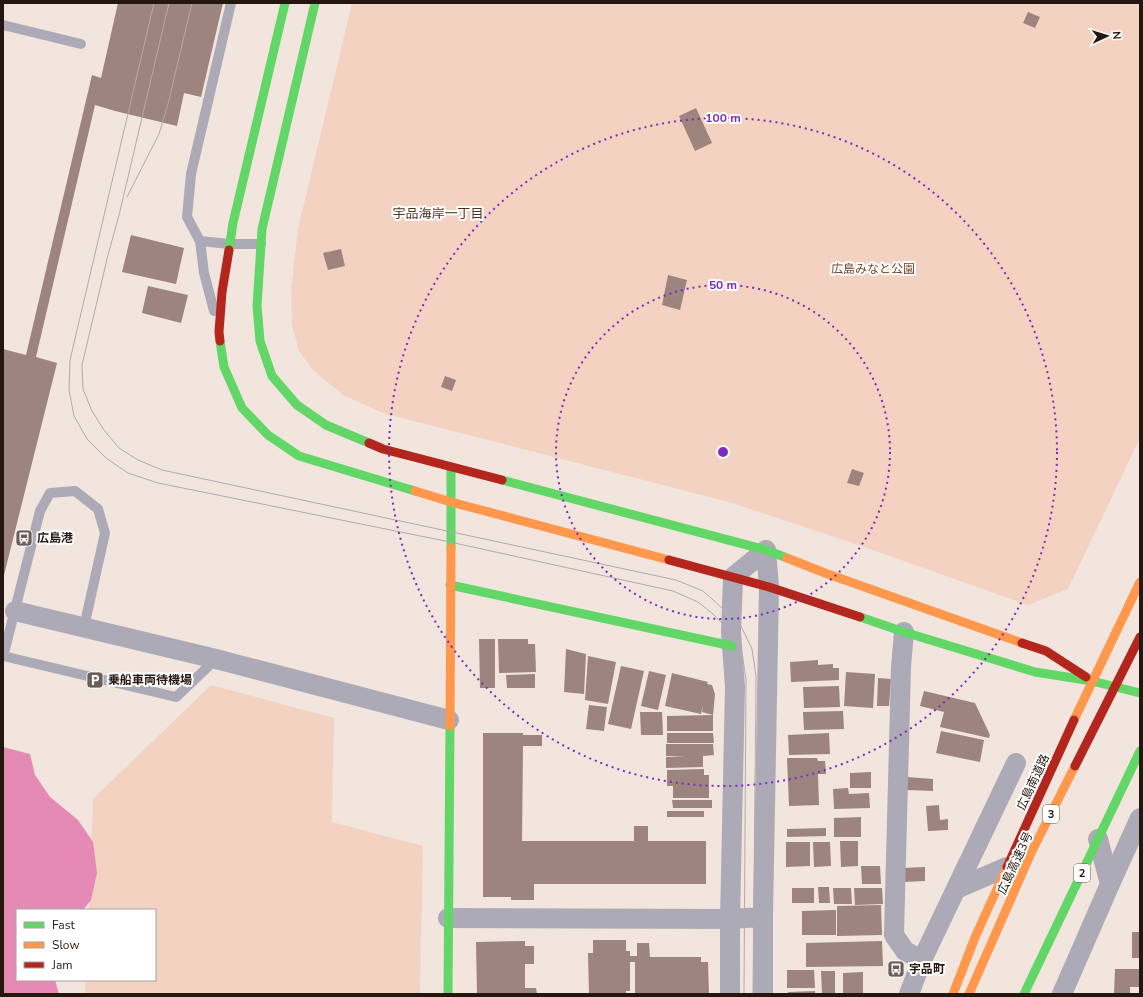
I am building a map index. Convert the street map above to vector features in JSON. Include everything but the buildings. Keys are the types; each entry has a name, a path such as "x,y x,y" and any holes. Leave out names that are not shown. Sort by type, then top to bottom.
{"main road":[{"path":"285,3 233,223 222,292 219,332 224,367 242,408 268,435 299,456 450,502 769,587 904,632 1035,672 1092,681 1140,693"},
{"path":"315,3 262,229 257,306 260,341 272,376 297,405 326,425 383,449 766,550 825,573 1046,651 1092,681"},
{"path":"448,994 451,467"},
{"name":"広島南道路","path":"953,994 976,935 1006,867 1092,681 1140,582"},
{"path":"450,585 732,646"},
{"name":"広島高速3号","path":"969,994 1032,851 1140,637"},
{"name":"2","path":"1024,994 1140,751"}],"street":[{"path":"730,994 730,919 735,687 731,632 733,577 766,550"},
{"path":"763,994 769,587 766,550"},
{"path":"9,611 84,627 216,659 449,720"},
{"path":"904,632 901,667 894,935 905,951 922,960"},
{"path":"909,994 922,960 1016,763"},
{"path":"1062,994 1110,884 1133,850 1140,818"},
{"path":"1098,839 1110,884"},
{"path":"956,890 1006,867"},
{"path":"448,918 730,919 763,917"}],"lane":[{"path":"219,332 204,273 200,241 187,216 191,174 231,3"},
{"path":"3,25 81,44"},
{"path":"200,241 230,244 261,244"},
{"path":"84,627 105,533 98,509 75,491 50,493 40,511 9,611 3,657 176,697 216,659"}],"green space":[{"name":"広島みなと公園","path":"352,3 1140,3 1140,438 1068,589 1028,605 853,543 729,502 383,413 343,395 313,370 299,351 292,325 291,289 298,229"},
{"path":"211,685 334,718 332,822 423,846 420,994 85,994 86,981 156,981 156,909 89,909 93,799"}],"shaded area":[{"path":"3,747 30,754 35,775 50,797 78,820 93,842 97,873 91,900 84,909 16,909 16,981 55,981 59,994 3,994"}],"tram line":[{"path":"154,3 70,360 69,390 74,416 87,439 106,458 128,473 158,483 450,542 673,591 698,602 713,614 733,634 742,653 746,679 744,994"},
{"path":"169,3 82,365 83,389 92,411 104,430 119,448 138,460 162,470 676,580 703,591 740,624 752,649 756,676 753,994"},
{"path":"127,197 159,134 168,104 192,3"}],"traffic: fast":[{"path":"229,250 233,223 285,3"},
{"path":"315,3 262,229 257,306 260,341 272,376 297,405 326,425 369,443"},
{"path":"220,341 224,367 242,408 268,435 299,456 415,491"},
{"path":"451,467 451,548"},
{"path":"502,480 766,550 787,558"},
{"path":"450,585 732,646"},
{"path":"860,617 1035,672 1092,681 1140,693"},
{"path":"448,994 450,726"},
{"path":"1024,994 1140,751"}],"traffic: slow":[{"path":"415,491 669,560"},
{"path":"450,726 451,548"},
{"path":"787,558 1022,643"},
{"path":"1074,720 1140,582"},
{"path":"969,994 1032,851 1075,766"},
{"path":"953,994 976,935 1007,867"}],"traffic: jam":[{"path":"220,341 219,332 222,292 229,250"},
{"path":"369,443 383,449 502,480"},
{"path":"669,560 769,587 860,617"},
{"path":"1075,766 1140,637"},
{"path":"1022,643 1046,651 1086,677"},
{"path":"1007,867 1074,720"}],"place":[{"name":"広島港","path":"24,538"},
{"name":"乗船車両待機場","path":"95,680"},
{"name":"宇品町","path":"896,969"}],"district":[{"name":"宇品海岸一丁目","path":"438,213"}]}
